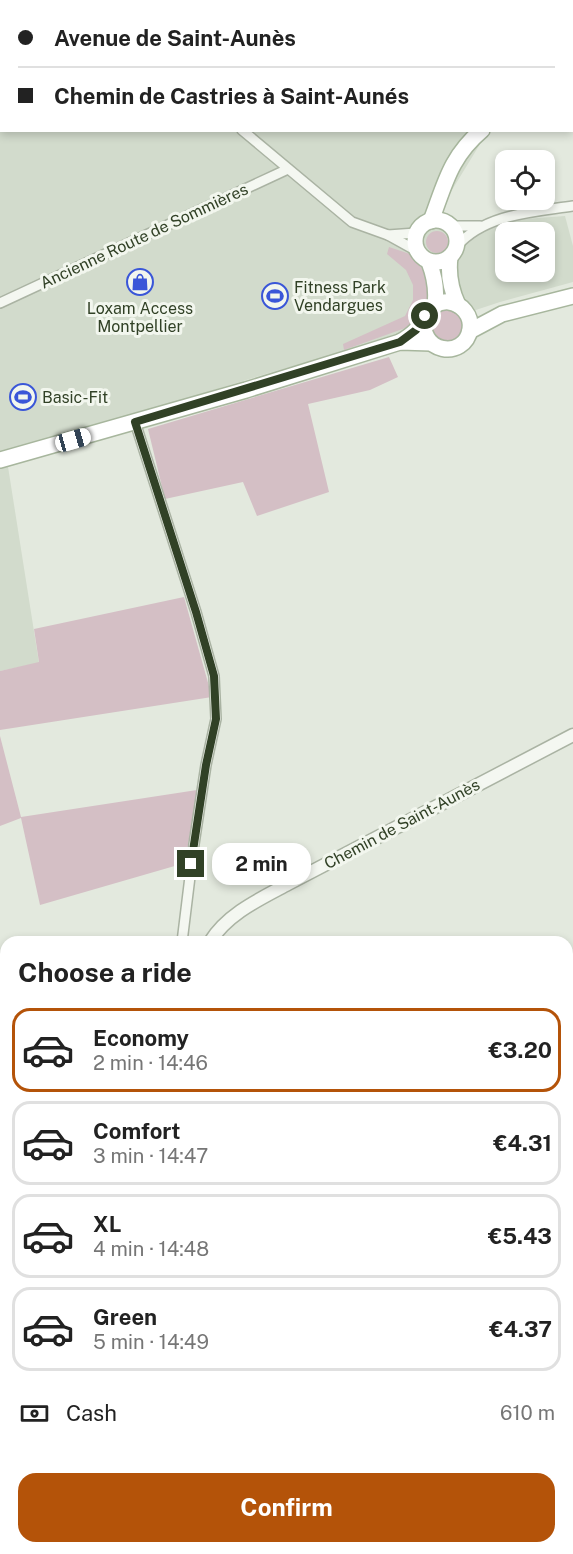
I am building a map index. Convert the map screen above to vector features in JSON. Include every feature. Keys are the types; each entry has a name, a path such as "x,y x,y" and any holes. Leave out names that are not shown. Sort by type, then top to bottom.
{"main road":[{"path":"429,262 433,271 436,295 423,324 424,332 431,343 440,348 455,348 467,338 471,323 453,294 449,266 457,239 455,232 443,223 440,198 453,162 470,140 480,132"},
{"path":"443,223 420,227 414,242 417,251 429,262 440,262 453,251"},
{"path":"470,331 502,314 573,296"},
{"path":"400,342 416,330 430,310 443,302 450,302 476,313 502,314"},
{"path":"0,460 400,342 431,343"}],"street":[{"path":"244,132 352,222 388,235 417,251"},
{"name":"Ancienne Route de Sommières","path":"0,303 288,169"},
{"path":"453,251 464,237 483,226 514,215 573,206"},
{"path":"443,223 483,226"},
{"path":"388,235 416,233"},
{"path":"135,422 196,612 214,676 216,719 206,765 183,936"},
{"name":"Chemin de Saint-Aunès","path":"213,936 243,909 573,735"}],"shaded area":[{"path":"0,132 487,132 430,226 565,216 573,246 573,282 500,302 385,340 269,373 6,454 39,663 0,671"},
{"path":"437,231 445,234 448,242 445,250 437,253 429,250 426,242 429,234"},
{"path":"389,247 413,255 424,272 428,296 420,315 411,326 344,350 343,344 405,316 413,300 413,285 406,270 387,254"},
{"path":"449,309 459,313 465,328 456,341 447,342 435,336 432,326 436,315"},
{"path":"389,357 398,377 370,390 308,404 329,492 257,516 243,482 165,499 148,429"},
{"path":"184,597 212,697 0,730 0,671 39,662 34,629"},
{"path":"0,736 21,817 197,790 185,863 40,905 21,818 0,826"}],"place":[{"name":"Loxam Access Montpellier","path":"140,282"},
{"name":"Fitness Park Vendargues","path":"275,296"},
{"name":"Basic-Fit","path":"23,397"}],"route":[{"path":"191,864 206,765 216,719 214,676 196,612 135,422 400,342 416,330 425,316"}]}
